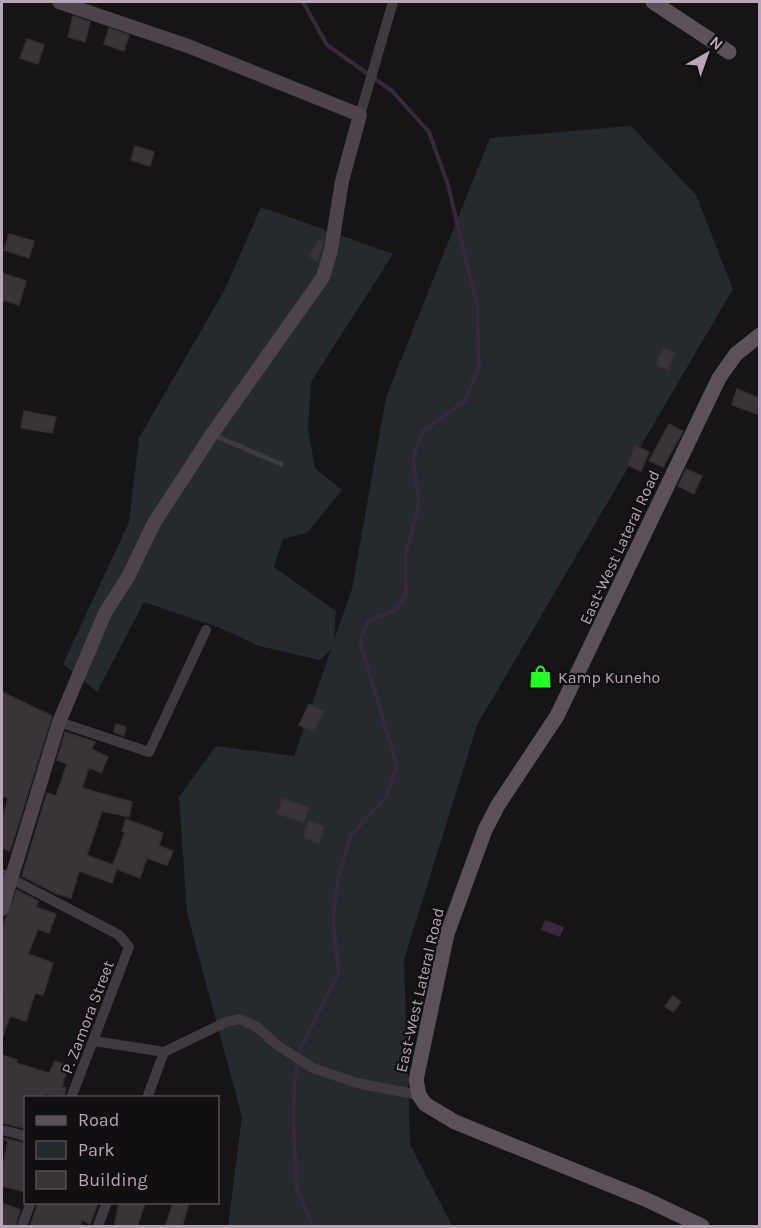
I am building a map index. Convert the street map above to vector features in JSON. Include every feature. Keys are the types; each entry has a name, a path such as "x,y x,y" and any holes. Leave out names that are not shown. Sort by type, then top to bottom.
{"main road":[{"path":"658,4 729,52"},
{"name":"East-West Lateral Road","path":"702,1227 645,1199 471,1129 435,1111 419,1095 416,1085 443,950 461,890 485,830 507,791 557,717 719,378 736,354 759,335"}],"street":[{"path":"59,2 188,46 360,115"},
{"path":"2,909 6,876 59,722 105,612 128,577 154,523 212,434 323,278 332,250 342,181 393,2"},
{"path":"59,722 149,752 206,630"},
{"name":"P. Zamora Street","path":"6,876 119,935 129,947 72,1096"},
{"path":"94,1041 165,1052 226,1022 239,1019 257,1027 277,1045 313,1068 357,1083 419,1095"},
{"path":"148,1096 165,1052"},
{"path":"2,1130 24,1136"},
{"path":"22,1227 31,1204"},
{"path":"98,1227 107,1204"}],"lane":[{"path":"212,434 281,464"}],"green space":[{"path":"631,126 696,195 733,289 477,725 404,960 410,1144 452,1226 228,1226 242,1117 187,913 179,797 216,746 294,756 331,650 320,660 259,646 220,628 144,602 97,692 63,664 129,522 139,438 225,289 261,207 393,254 311,382 308,429 315,468 342,490 307,533 283,539 274,567 336,611 334,640 352,589 386,397 490,138"}],"shaded area":[{"path":"545,920 564,927 560,937 541,930"}],"building":[{"path":"73,16 90,22 85,42 68,37"},
{"path":"109,28 129,35 124,51 104,44"},
{"path":"27,39 44,45 38,64 20,58"},
{"path":"135,146 154,152 150,166 131,160"},
{"path":"9,234 34,241 29,258 4,250"},
{"path":"324,238 317,262 309,256 318,239 321,241"},
{"path":"2,273 26,281 19,305 2,300"},
{"path":"662,348 675,352 669,370 656,366"},
{"path":"737,389 759,398 757,414 732,405"},
{"path":"24,411 56,417 52,433 21,428"},
{"path":"669,424 683,431 663,467 649,461"},
{"path":"635,445 649,452 641,471 627,465"},
{"path":"686,469 702,476 694,494 678,486"},
{"path":"2,692 52,716 10,851 2,848 2,820 8,798 2,796"},
{"path":"309,704 324,711 314,732 299,725"},
{"path":"116,724 126,727 124,736 114,732"},
{"path":"65,732 95,742 92,749 108,757 101,773 89,767 82,788 132,802 129,817 102,811 87,855 113,865 125,832 122,831 126,819 163,833 159,846 173,851 167,865 147,858 140,878 117,869 112,883 79,871 71,898 57,894 22,876 47,793 56,796 67,764 57,760"},
{"path":"282,798 309,807 304,823 277,814"},
{"path":"308,821 324,826 319,844 303,838"},
{"path":"17,890 38,901 36,907 56,914 49,933 38,929 28,954 53,963 43,995 35,993 26,1021 10,1016 3,1036 2,928"},
{"path":"673,996 681,1002 673,1012 665,1006"},
{"path":"2,1055 17,1060 16,1063 49,1073 55,1061 68,1066 62,1087 66,1088 64,1096 44,1094 44,1096 24,1096 24,1128 2,1123"},
{"path":"2,1138 24,1143 24,1192 2,1186 2,1170 8,1141"},
{"path":"2,1203 20,1210 15,1227 2,1227"},
{"path":"38,1204 98,1204 90,1224 82,1220 80,1227 30,1227"},
{"path":"119,1204 145,1204 137,1227 114,1227"},
{"path":"173,1204 189,1204 182,1227 165,1227"}],"waterway":[{"path":"303,2 327,45 392,91 429,132 448,185 477,306 479,366 465,401 423,431 413,458 419,504 405,556 406,594 396,610 368,621 360,642 397,766 386,797 351,835 338,877 333,921 339,972 301,1047 295,1078 293,1117 297,1190 313,1226"}],"place":[{"name":"Kamp Kuneho","path":"540,677"}]}
